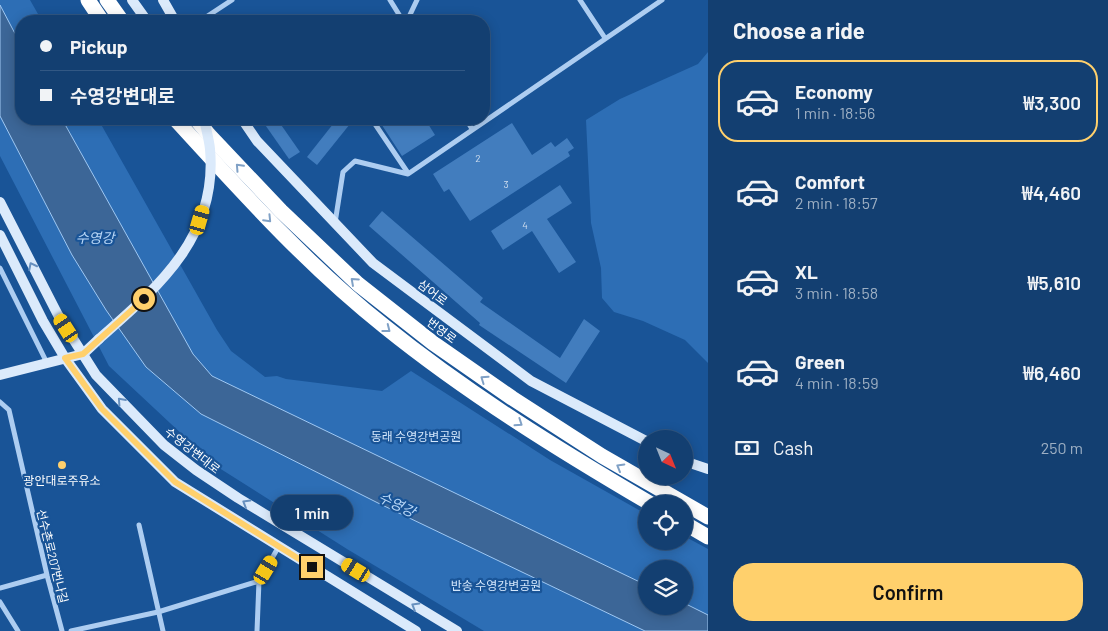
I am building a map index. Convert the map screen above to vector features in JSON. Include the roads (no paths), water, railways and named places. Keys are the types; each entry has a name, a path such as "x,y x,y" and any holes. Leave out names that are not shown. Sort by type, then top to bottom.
{"highway":[{"path":"88,0 98,15"},
{"path":"107,0 118,15"},
{"path":"180,125 241,192 296,248 383,326 520,424 582,464 638,496"},
{"name":"번영로","path":"202,125 281,211 358,284 433,343 512,398 602,456 708,518"},
{"path":"693,528 708,537"}],"main road":[{"path":"163,0 172,15"},
{"path":"134,3 143,15"},
{"path":"0,375 83,354 166,277 189,247 200,220 209,187 210,149 205,125"},
{"name":"삼어로","path":"246,125 257,141 373,263 531,381 638,437"},
{"name":"수영강변대로","path":"0,202 58,315 96,375 164,445 196,470 238,498 457,631"},
{"path":"0,235 43,321 65,358 102,409 175,482 416,631"},
{"path":"693,464 708,468"}],"street":[{"path":"209,15 232,0"},
{"path":"390,0 401,15"},
{"path":"408,15 417,0"},
{"path":"580,0 605,38"},
{"path":"490,117 662,0"},
{"path":"376,125 408,174"},
{"path":"470,125 472,129"},
{"path":"335,223 343,172 355,161 408,174 478,125"},
{"path":"0,268 47,363"},
{"name":"선수촌로207번나길","path":"0,402 9,410 47,575 62,631"},
{"path":"139,525 163,631"},
{"path":"257,631 259,581 279,546"},
{"path":"0,588 47,575"},
{"path":"71,631 158,612 259,581"},
{"path":"0,602 18,631"}],"water":[{"name":"수영강","path":"0,5 15,34 15,125 65,125 193,354 212,376 638,581 638,615 693,615 693,608 708,615 708,631 645,631 378,503 201,414 146,367 106,310 72,255 0,116"}],"place":[{"name":"광안대로주유소","path":"62,465"}],"park label":[{"name":"동래 수영강변공원","path":"416,436"},
{"name":"반송 수영강변공원","path":"496,585"}]}
